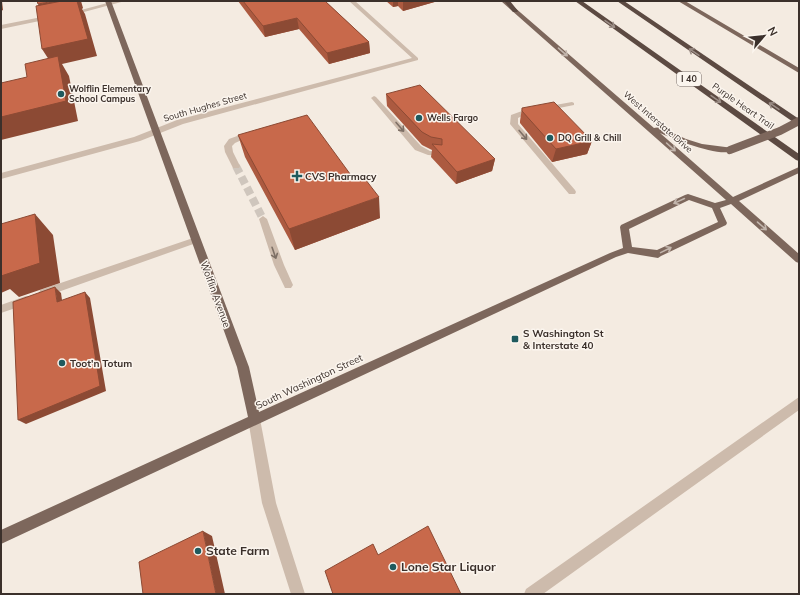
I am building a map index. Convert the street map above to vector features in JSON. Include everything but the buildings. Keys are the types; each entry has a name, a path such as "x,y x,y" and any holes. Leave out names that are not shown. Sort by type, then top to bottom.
{"highway":[{"path":"506,1 515,11"},
{"name":"Purple Heart Trail","path":"578,1 799,158"},
{"name":"Purple Heart Trail","path":"620,1 799,122"}],"main road":[{"path":"681,1 781,60 799,73"},
{"name":"Wolflin Avenue","path":"109,3 243,367 254,419"},
{"name":"West Interstate Drive","path":"515,11 644,122 799,259"},
{"path":"644,122 682,141 703,148 730,150 799,122"},
{"path":"628,250 624,227 636,221 688,197 715,206 732,201 799,170"},
{"name":"South Washington Street","path":"1,537 254,419 613,255 628,250 658,254 722,223 715,206"}],"street":[{"path":"65,15 122,1"},
{"name":"South Hughes Street","path":"1,176 137,139 180,122 416,59 352,1"},
{"path":"1,27 57,16"},
{"path":"374,98 418,148 428,153 437,154"},
{"path":"572,104 522,113 514,117 514,124 572,192"},
{"path":"236,166 229,152 228,146 232,141 262,130"},
{"path":"263,219 279,265 288,285"},
{"path":"1,309 196,240"},
{"path":"531,594 799,403"},
{"name":"Wolflin Avenue","path":"254,419 269,503 298,594"}],"tunnel":[{"path":"236,166 263,219"}],"place":[{"name":"Wolflin Elementary School Campus","path":"61,94"},
{"name":"Wells Fargo","path":"419,118"},
{"name":"DQ Grill & Chill","path":"550,138"},
{"name":"CVS Pharmacy","path":"297,176"},
{"name":"S Washington St & Interstate 40","path":"515,339"},
{"name":"Toot'n Totum","path":"62,363"},
{"name":"State Farm","path":"198,551"},
{"name":"Lone Star Liquor","path":"393,567"}]}
